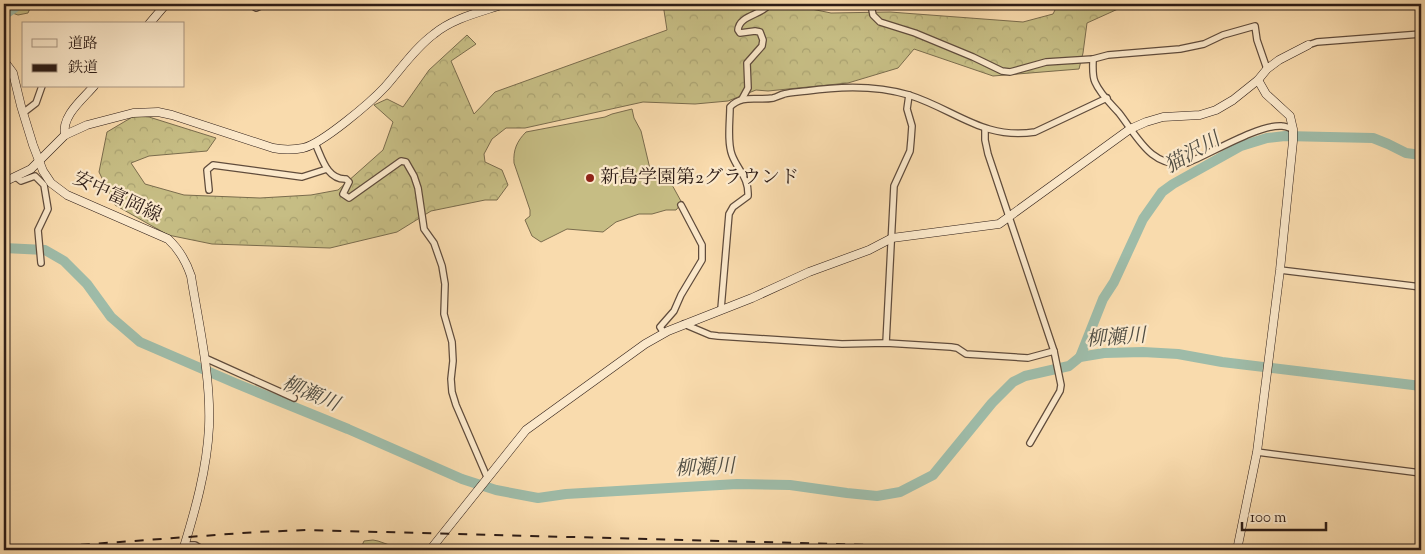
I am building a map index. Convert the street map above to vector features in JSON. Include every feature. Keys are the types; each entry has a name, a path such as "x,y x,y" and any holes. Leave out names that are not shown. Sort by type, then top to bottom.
{"street":[{"path":"150,22 166,4"},
{"path":"250,4 256,8 265,4"},
{"path":"4,182 31,169 65,135 86,125 133,113 146,112 172,115 273,148 304,148 315,143 375,97 435,33 455,21 504,4"},
{"path":"743,4 745,6 750,4"},
{"path":"742,99 748,88 747,63 762,46 764,40 760,32 740,33 738,30 739,24 742,20 764,11 770,4"},
{"path":"875,4 872,10 873,15 880,22 915,33 1002,71 1010,72 1046,62 1093,59 1108,55 1180,49 1204,44 1223,35 1255,26 1257,40 1266,69"},
{"path":"430,550 526,430 645,344 664,333 752,298 809,272 869,250 892,238 999,224 1130,129 1163,116 1200,114 1216,110 1233,100 1258,80 1266,69 1308,45 1317,42 1421,34"},
{"path":"1093,59 1093,80 1150,153 1168,162 1180,164 1199,159 1234,140 1270,128 1282,126 1293,131"},
{"name":"安中富岡線","path":"4,61 13,73 23,113 46,177 56,188 67,195 168,239 176,246 187,264 191,276 208,380 209,429 200,484 184,548"},
{"path":"1237,550 1257,452 1280,270 1293,141 1290,116 1266,94 1258,80"},
{"path":"721,309 729,214 733,208 748,196 746,178 732,155 730,144 730,107 736,101 742,99 774,98 784,94 850,87 890,90 932,103 966,122 985,129 1024,134 1036,132 1107,98"},
{"path":"23,113 36,103 41,88"},
{"path":"65,135 63,127 67,119 92,88"},
{"path":"886,343 894,186 910,151 912,126 907,109 909,95"},
{"path":"985,129 988,154 1054,354 1061,385 1060,391 1030,443"},
{"path":"315,143 327,170 332,176 346,179 349,182 343,194 349,198 401,161 406,162 414,176 418,188 424,228 434,244 442,266 445,284 444,314 452,342 452,392 487,478"},
{"path":"209,190 208,170 213,165 302,177 327,170"},
{"path":"16,177 21,181 35,176 41,181 45,189 48,209 39,228 41,263"},
{"path":"664,333 660,327 674,311 681,295 702,260 702,245 681,206"},
{"path":"1280,270 1421,287"},
{"path":"684,324 710,335 718,336 842,344 886,343 951,346 966,354 1028,358 1054,354"},
{"path":"205,359 294,398"},
{"path":"1257,452 1421,473"},
{"path":"184,548 195,545 203,550"}],"green space":[{"path":"4,4 32,4 28,13 18,15 4,10"},
{"path":"663,4 787,4 831,13 890,12 1023,22 1053,14 1058,4 1129,4 1087,23 1079,69 993,76 914,49 898,68 848,83 768,91 756,90 728,101 695,104 643,102 525,128 506,128 492,139 484,154 485,162 502,170 508,185 497,200 485,200 431,211 397,232 330,248 212,244 168,235 115,205 99,172 107,132 134,116 149,117 216,138 207,151 149,156 131,163 145,184 184,195 260,198 311,195 338,190 383,150 393,122 374,105 387,99 403,107 429,70 467,35 476,44 451,61 474,114 495,92 667,30"},
{"name":"新島学園第2グラウンド","path":"632,109 634,118 641,131 651,173 671,183 682,203 676,210 639,214 616,222 603,232 567,229 541,242 532,236 525,220 530,216 530,210 514,163 515,150 523,135 526,132 605,117"},
{"path":"373,540 395,547 393,550 360,550 364,541"}],"waterway":[{"path":"4,15 20,4"},
{"name":"猫沢川","path":"1080,357 1103,299 1114,282 1143,219 1162,192 1173,184 1241,146 1267,138 1285,136 1373,138 1406,153 1421,155"},
{"name":"柳瀬川","path":"4,248 45,250 64,261 87,284 111,317 140,342 462,479 496,490 538,498 566,494 737,484 790,485 877,496 900,492 933,475 992,403 1013,382 1025,376 1069,366 1080,357 1104,353 1143,352 1178,354 1222,362 1421,386"}],"railway":[{"path":"9,550 306,530 1062,550"}],"place":[{"name":"新島学園第2グラウンド","path":"590,178"}]}
